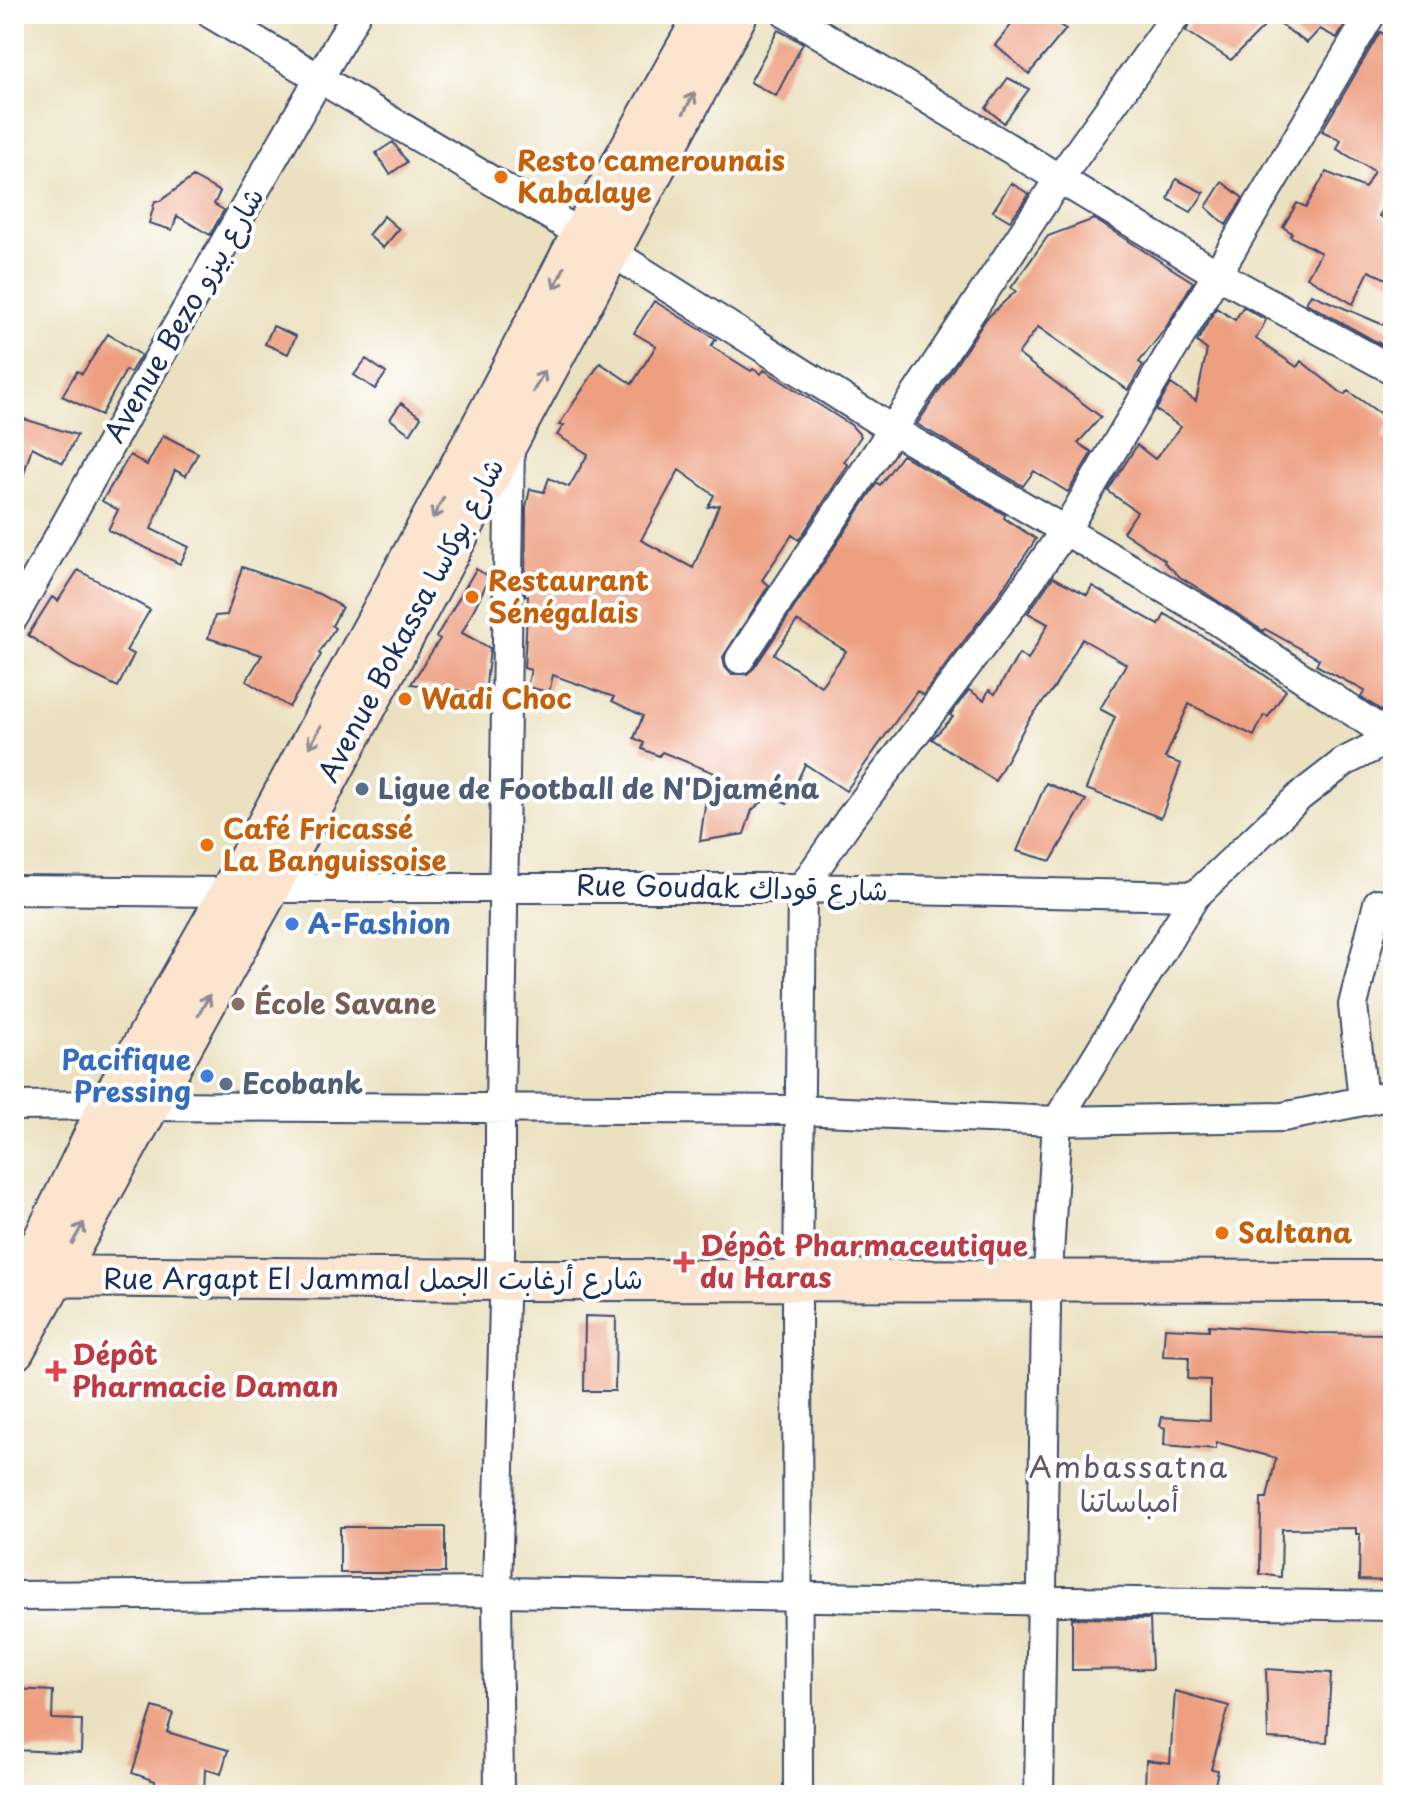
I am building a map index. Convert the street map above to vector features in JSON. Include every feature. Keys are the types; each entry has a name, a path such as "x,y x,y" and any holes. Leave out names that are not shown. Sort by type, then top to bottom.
{"street":[{"path":"211,14 596,243 893,430 1206,613 1392,737 1344,762 1299,797 1195,896 1057,1121 1047,1293 1039,1795"},
{"name":"Avenue Bezo شارع بيزو","path":"14,617 356,14"},
{"name":"Avenue Bokassa شارع بوكاسا","path":"128,1106 269,888 510,434 596,243 706,14"},
{"name":"Avenue Bokassa شارع بوكاسا","path":"14,1350 26,1290 128,1106 229,892 474,442 737,14"},
{"path":"787,14 1217,274 1393,370"},
{"path":"740,659 1059,179 1177,14"},
{"path":"798,1795 797,1292 802,888 849,820 1009,610 1066,529 1371,14"},
{"path":"1388,14 1393,17"},
{"path":"499,1795 500,1109 510,434"},
{"name":"Rue Goudak شارع قوداك","path":"269,888 802,888 1195,896"},
{"path":"14,890 229,892"},
{"path":"1363,1101 1353,1005 1378,903"},
{"path":"14,1106 799,1110 1057,1121 1283,1117 1393,1095"},
{"name":"Rue Argapt El Jammal شارع أرغابت الجمل","path":"1047,1293 1393,1281"},
{"name":"Rue Argapt El Jammal شارع أرغابت الجمل","path":"26,1290 1047,1293 1393,1307"},
{"path":"14,1596 497,1592 1393,1606"}],"building":[{"path":"1020,14 1040,14 1066,29 1029,74 995,45"},
{"path":"1194,14 1344,14 1350,17 1337,38 1320,29 1307,43 1272,19 1231,60 1186,31"},
{"path":"778,30 803,43 776,96 750,82"},
{"path":"1380,32 1393,39 1393,136 1384,166 1393,170 1393,181 1379,216 1393,222 1393,282 1369,271 1353,304 1307,277 1321,253 1290,236 1292,233 1283,227 1297,203 1306,207 1326,172 1365,188 1374,171 1337,149 1341,140 1322,131"},
{"path":"1008,78 1029,89 1004,123 986,108"},
{"path":"393,142 407,162 390,174 376,153"},
{"path":"193,177 220,192 214,204 224,210 210,235 177,216 172,230 149,223 155,201 160,201"},
{"path":"1176,179 1204,193 1191,212 1168,199"},
{"path":"1222,182 1243,198 1226,225 1206,207"},
{"path":"1011,183 1029,194 1010,221 993,211"},
{"path":"384,216 399,229 383,248 368,235"},
{"path":"1094,219 1193,282 1165,329 1139,362 1143,365 1128,390 1038,327 1018,354 1101,417 1078,443 1092,452 1068,492 1034,471 1023,486 917,424 986,319 1016,291 1011,288 1048,236"},
{"path":"1311,294 1393,329 1393,351 1306,303"},
{"path":"654,301 716,339 711,346 751,371 753,369 761,374 764,370 851,425 861,436 844,462 848,465 799,540 792,535 762,580 769,585 723,657 725,667 731,674 747,674 754,668 877,483 880,485 902,455 1005,515 1004,518 1036,539 995,600 923,695 917,691 846,791 805,764 787,804 771,795 752,810 744,834 700,841 706,798 717,774 662,752 659,756 642,749 644,743 634,738 643,716 612,701 614,697 553,675 549,692 527,687 531,670 524,668 528,596 525,596 526,507 530,489 544,492 549,478 569,487 588,454 557,435 564,425 559,425 600,363 632,384 656,346 634,333","holes":["679,470 714,495 708,507 719,505 693,568 641,540","797,621 846,651 821,686 774,654"]},
{"path":"1243,307 1266,320 1256,339 1297,367 1301,361 1344,395 1348,391 1392,422 1382,437 1393,444 1393,718 1361,697 1365,691 1316,665 1319,659 1265,629 1263,631 1180,577 1165,560 1123,532 1137,512 1108,491 1137,445 1155,459 1181,427 1156,410 1171,384 1196,401 1207,350 1197,342 1216,308 1235,320"},
{"path":"273,326 296,336 288,354 265,344"},
{"path":"108,334 141,355 130,373 126,370 101,415 62,396 77,371 82,374"},
{"path":"366,359 386,373 375,389 354,375"},
{"path":"401,403 421,417 410,434 390,419"},
{"path":"14,416 77,435 63,463 32,447 19,489 14,488"},
{"path":"163,435 198,453 186,476 175,470 151,529 189,547 180,564 108,530 118,510 102,501 130,455 147,465"},
{"path":"242,567 319,594 342,607 332,626 335,628 319,653 321,655 289,707 246,681 262,655 208,638 215,616 227,615"},
{"path":"476,569 490,577 462,633 490,648 485,694 411,684 440,639 436,637"},
{"path":"78,570 150,610 126,651 134,654 118,687 72,665 28,635 52,597 58,601"},
{"path":"1053,577 1087,595 1092,586 1159,625 1165,614 1286,690 1268,717 1264,715 1254,736 1189,704 1165,758 1181,764 1161,818 1086,789 1115,717 1100,709 1126,664 1082,639 1054,688 1028,721 995,781 932,739 953,717 950,715 969,690 984,700 989,690 995,694 1019,654 1028,660 1048,624 1028,613"},
{"path":"1046,783 1086,800 1051,861 1017,851"},
{"path":"585,1316 616,1317 615,1391 584,1391"},
{"path":"1209,1325 1313,1333 1393,1334 1393,1581 1359,1580 1360,1534 1356,1534 1356,1528 1282,1529 1281,1577 1260,1574 1261,1498 1267,1498 1276,1458 1216,1442 1216,1449 1164,1445 1165,1428 1160,1426 1162,1417 1210,1420 1210,1380 1188,1379 1189,1357 1163,1356 1165,1328 1209,1330"},
{"path":"340,1527 445,1527 445,1573 340,1573"},
{"path":"1072,1618 1150,1619 1152,1669 1072,1670"},
{"path":"1266,1669 1331,1673 1327,1742 1268,1739"},
{"path":"14,1689 53,1691 52,1719 82,1720 81,1753 14,1750"},
{"path":"1175,1691 1229,1706 1211,1769 1218,1770 1213,1795 1168,1795 1145,1791 1146,1760 1170,1763"},
{"path":"153,1707 173,1713 167,1732 228,1750 221,1774 205,1769 204,1795 155,1795 155,1781 132,1773"}],"place":[{"name":"Resto camerounais Kabalaye","path":"501,177"},
{"name":"Restaurant Sénégalais","path":"472,597"},
{"name":"Wadi Choc","path":"405,699"},
{"name":"Ligue de Football de N'Djaména","path":"362,789"},
{"name":"Café Fricassé La Banguissoise","path":"207,845"},
{"name":"A-Fashion","path":"292,924"},
{"name":"École Savane","path":"238,1004"},
{"name":"Pacifique Pressing","path":"207,1076"},
{"name":"Ecobank","path":"226,1084"},
{"name":"Saltana","path":"1222,1233"},
{"name":"Dépôt Pharmaceutique du Haras","path":"684,1262"},
{"name":"Dépôt Pharmacie Daman","path":"56,1371"}],"district":[{"name":"Ambassatna أمباساتنا","path":"1129,1485"}]}
